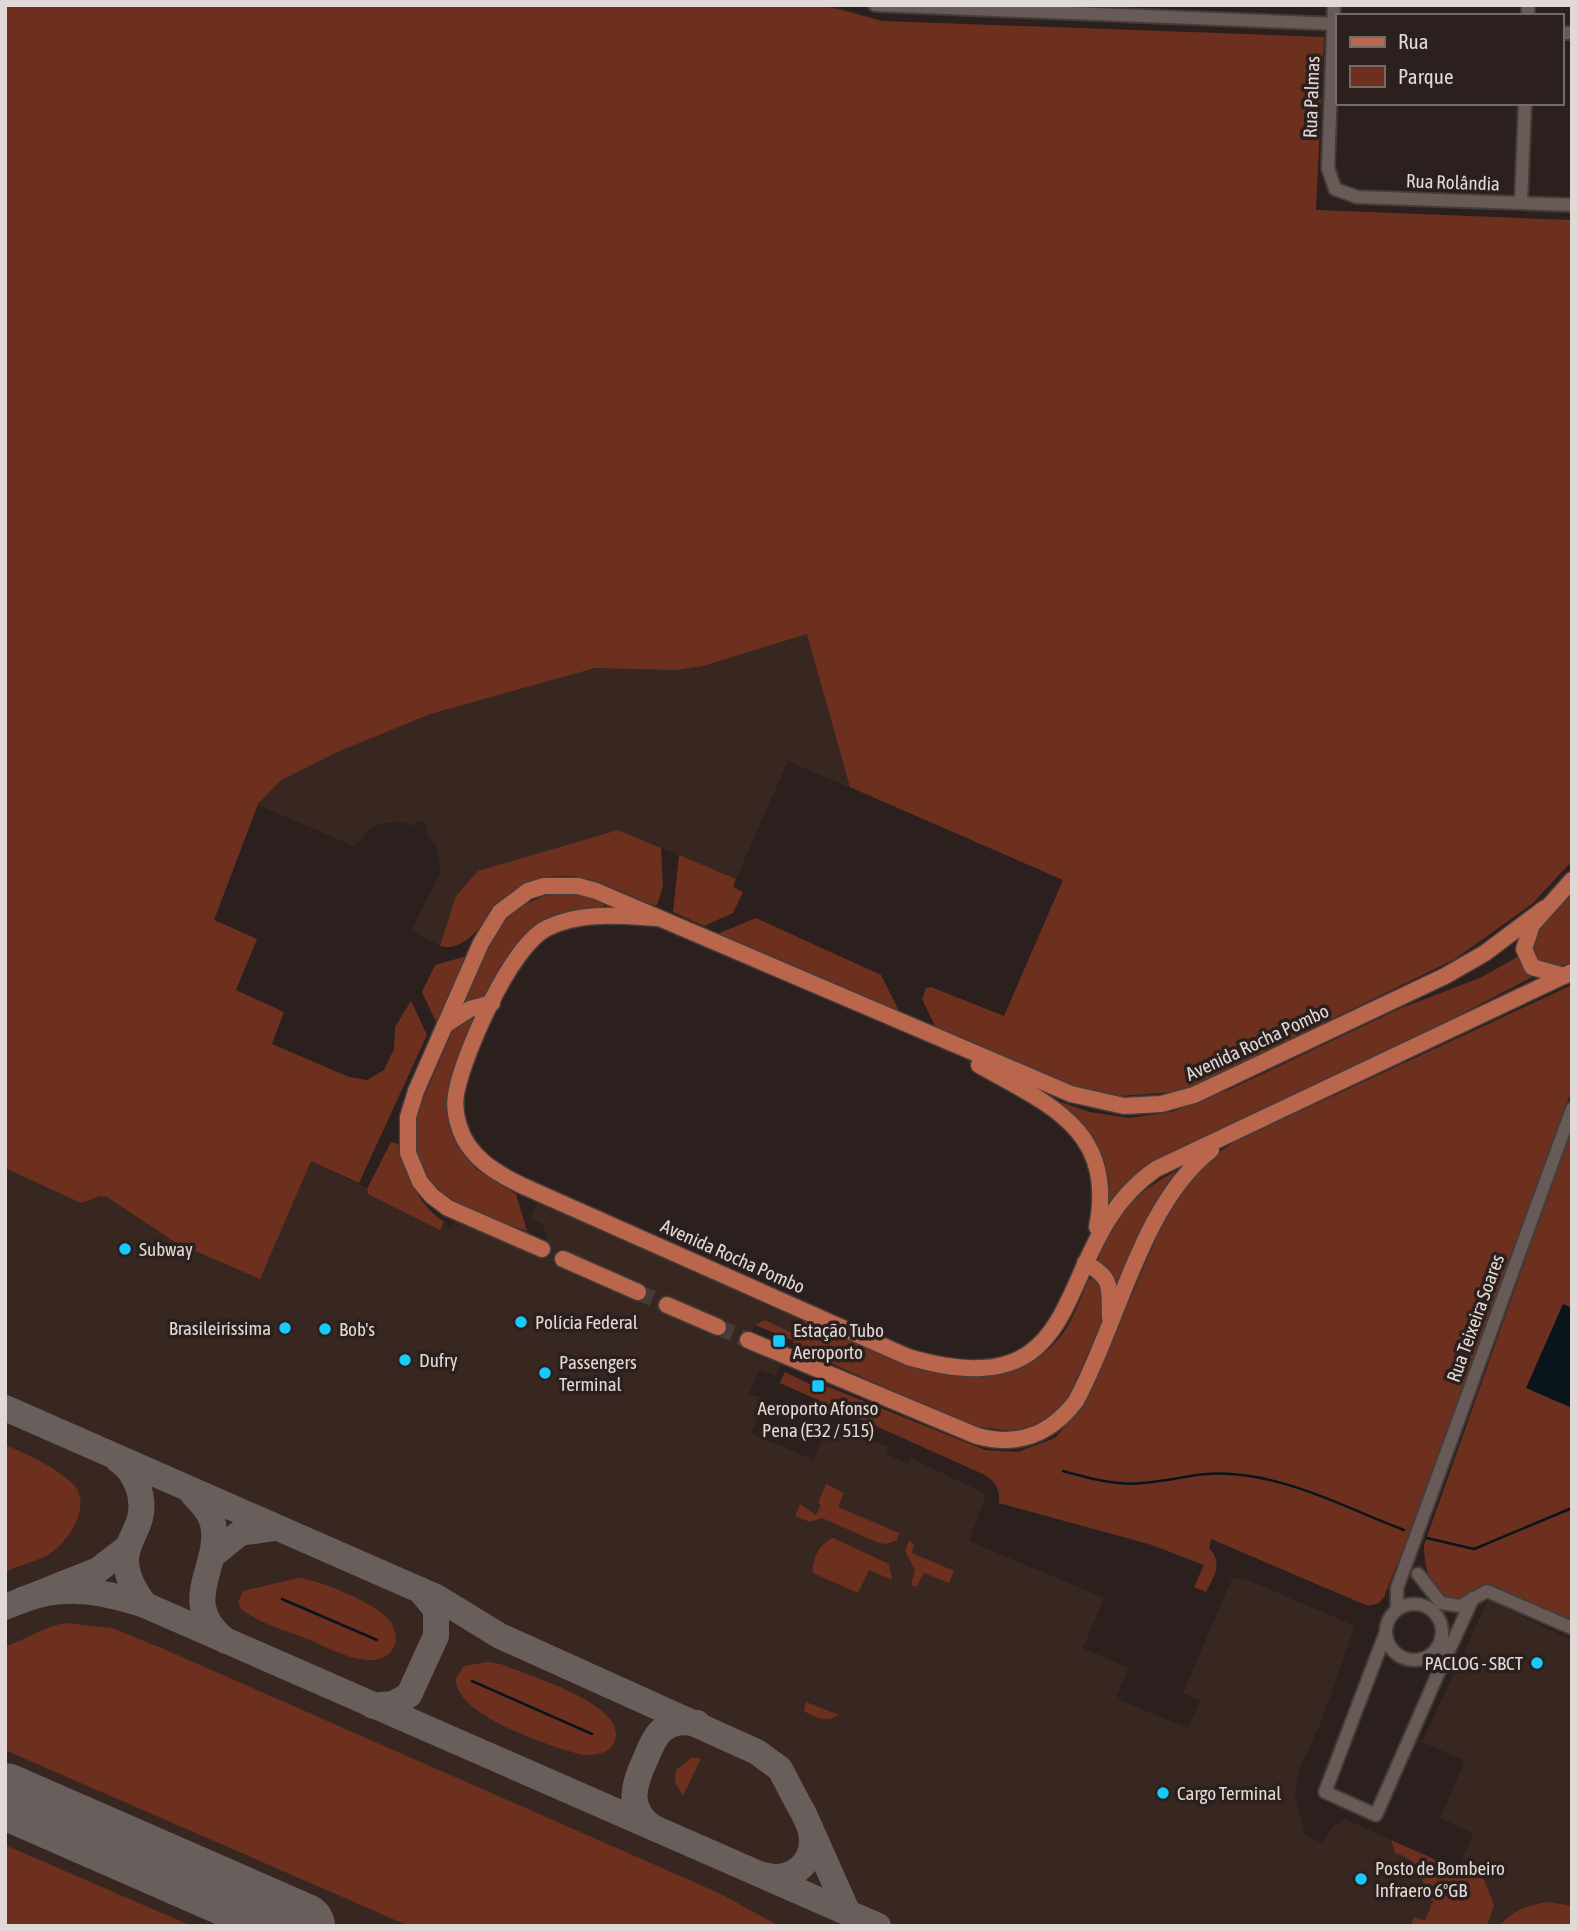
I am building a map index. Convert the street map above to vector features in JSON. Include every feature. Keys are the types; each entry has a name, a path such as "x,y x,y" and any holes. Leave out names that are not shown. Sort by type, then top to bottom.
{"main road":[{"path":"1569,975 1539,971 1525,956 1526,937 1545,908 1572,880"},
{"name":"Avenida Rocha Pombo","path":"542,1248 448,1208 432,1196 412,1167 406,1139 408,1117 445,1025 491,925 500,912 528,891 544,887 578,886 919,1031 1090,1100 1124,1106 1161,1104 1213,1087 1446,976 1485,953 1545,908"},
{"name":"Avenida Rocha Pombo","path":"658,918 587,917 546,928 518,953 492,1003 461,1075 455,1101 463,1137 480,1160 523,1186 908,1357 953,1368 998,1366 1030,1353 1059,1323 1095,1239 1112,1211 1138,1182 1174,1159 1243,1130 1569,975"},
{"path":"445,1025 470,1009 492,1003"},
{"path":"919,1031 1047,1103 1072,1122 1090,1147 1101,1178 1102,1205 1095,1239"},
{"name":"Avenida Rocha Pombo","path":"748,1340 905,1409 977,1436 1008,1442 1040,1433 1067,1413 1084,1386 1169,1195 1193,1164 1243,1130"},
{"path":"563,1259 638,1292"},
{"path":"1085,1263 1101,1272 1109,1283 1111,1324"},
{"path":"667,1305 718,1327"}],"street":[{"path":"875,5 1144,11 1335,24"},
{"name":"Rua Palmas","path":"1334,5 1328,168 1335,189"},
{"path":"1521,203 1525,105"},
{"name":"Rua Rolândia","path":"1335,189 1357,197 1572,205"},
{"name":"Rua Teixeira Soares","path":"1397,1609 1397,1588 1572,1109"},
{"name":"Rua Teixeira Soares","path":"1415,1540 1418,1574 1433,1611"},
{"path":"1418,1574 1441,1603 1460,1606 1487,1591 1572,1628"},
{"path":"1440,1669 1442,1634 1438,1617 1433,1611 1416,1604 1397,1609 1325,1792 1376,1815 1473,1598"},
{"path":"1386,1632 1392,1650 1409,1660 1427,1657 1435,1651 1442,1634"}],"shaded area":[{"path":"5,5 832,5 882,21 1324,37 1316,210 1572,220 1063,880 788,761 736,879 618,830 447,927 440,946 411,930 441,871 436,846 426,832 426,823 418,820 414,826 402,822 383,823 370,829 354,846 258,805 214,920 257,939 221,1027 311,1161 451,1228 456,1218 539,1254 548,1237 542,1224 530,1218 541,1195 807,1312 797,1335 765,1320 755,1325 746,1345 782,1361 776,1376 759,1370 749,1394 766,1398 751,1433 813,1460 829,1422 889,1447 886,1454 908,1464 911,1458 986,1494 969,1541 1104,1598 1083,1648 1129,1668 1117,1695 1120,1700 1188,1728 1200,1701 1183,1693 1231,1581 1235,1578 1248,1580 1355,1626 1321,1722 1299,1770 1295,1794 1305,1835 1322,1843 1332,1827 1345,1819 1458,1870 1473,1833 1440,1818 1464,1763 1461,1759 1422,1742 1488,1600 1572,1640 1572,1926 5,1926"},
{"path":"1563,1304 1572,1308 1572,1408 1526,1388"}],"green space":[{"path":"5,5 822,5 882,21 1324,37 1316,210 1572,220 1572,861 1532,904 1455,959 1199,1084 1173,1092 1120,1096 1093,1092 1064,1084 936,1028 922,999 926,988 931,987 1004,1016 1063,880 850,787 807,634 703,666 677,670 595,668 430,714 335,753 281,780 258,804 214,920 257,939 236,990 284,1012 272,1044 349,1077 367,1080 384,1070 394,1049 395,1027 411,1001 427,1035 359,1183 311,1161 260,1279 175,1242 107,1197 100,1196 81,1203 5,1168"},
{"path":"618,830 661,848 663,886 657,905 589,879 550,877 523,885 512,892 473,935 463,942 452,947 440,946 456,896 478,871"},
{"path":"679,855 736,879 733,887 743,892 733,913 704,926 673,912"},
{"path":"571,892 604,900 603,911 580,913 509,961 450,1123 457,1144 476,1169 516,1194 527,1231 461,1205 443,1193 429,1178 419,1160 415,1138 418,1111 494,935 514,909 544,896"},
{"path":"1572,894 1572,963 1547,969 1531,957 1532,938"},
{"path":"756,918 881,975 900,1013 717,934"},
{"path":"470,955 438,1026 422,992 435,965"},
{"path":"1521,955 1536,975 1375,1059 1162,1159 1122,1186 1109,1203 1104,1173 1054,1100 1090,1112 1129,1118 1172,1112 1233,1088 1399,1009 1482,977"},
{"path":"1572,985 1572,1089 1405,1544 1384,1597 1379,1603 1368,1606 1211,1539 1209,1548 1217,1564 1206,1592 1194,1587 1204,1565 1152,1545 999,1503 996,1487 985,1475 780,1383 785,1372 824,1391 826,1386 985,1450 1018,1452 1055,1438 1087,1400 1175,1194 1206,1161 1234,1142"},
{"path":"1570,1134 1572,1622 1497,1587 1485,1589 1467,1599 1446,1599 1438,1594 1433,1586 1426,1565 1424,1545"},
{"path":"391,1142 398,1144 419,1197 444,1222 440,1230 368,1194 367,1189"},
{"path":"1179,1170 1156,1203 1116,1295 1097,1264 1109,1234 1117,1220 1138,1196 1164,1177"},
{"path":"1096,1278 1103,1285 1106,1299 1102,1321 1070,1394 1058,1409 1037,1425 1012,1431 971,1426 793,1346 794,1341 755,1325 765,1320 796,1335 804,1319 865,1345 933,1369 967,1375 1000,1373 1030,1363 1057,1341 1071,1319 1089,1279"},
{"path":"5,1445 40,1461 65,1477 78,1492 81,1502 70,1534 54,1551 5,1572"},
{"path":"826,1484 844,1493 838,1507 899,1533 897,1540 887,1544 879,1543 822,1518 810,1522 795,1516 800,1504 816,1515"},
{"path":"833,1538 889,1564 892,1580 869,1570 858,1593 813,1573 818,1552"},
{"path":"909,1541 914,1544 912,1553 954,1571 949,1583 924,1573 916,1587 911,1585 915,1570 905,1551"},
{"path":"298,1578 347,1594 383,1614 395,1630 394,1647 387,1655 377,1659 354,1658 265,1623 241,1609 238,1602 243,1591"},
{"path":"65,1623 112,1628 166,1650 721,1894 779,1926 409,1926 5,1750 5,1647"},
{"path":"487,1662 501,1664 551,1683 591,1703 606,1714 615,1727 613,1745 602,1753 583,1755 528,1737 487,1717 470,1705 459,1692 456,1678 464,1666"},
{"path":"806,1702 839,1715 830,1719 817,1717 804,1711"},
{"path":"692,1758 701,1758 683,1796 675,1782 676,1770"},
{"path":"1391,1840 1463,1872 1466,1867 1483,1877 1494,1905 1487,1926 1411,1926 1414,1917 1425,1921 1433,1901 1423,1897 1423,1882 1418,1869 1409,1859 1395,1853"},
{"path":"5,1845 192,1926 5,1926"},
{"path":"1548,1902 1572,1906 1572,1926 1500,1926 1521,1909"}],"waterway":[{"path":"1063,1471 1102,1481 1132,1484 1209,1474 1254,1477 1298,1488 1404,1530"},
{"path":"1427,1538 1474,1549 1572,1508"},
{"path":"282,1599 377,1640"},
{"path":"472,1681 592,1734"}],"taxiway":[{"path":"5,1408 438,1598 500,1636 757,1752 780,1769 801,1809"},
{"path":"118,1460 130,1471 140,1494 140,1518 126,1560 132,1584 145,1605"},
{"path":"192,1493 207,1511 213,1524 212,1555 202,1598 204,1612 211,1627 226,1641"},
{"path":"213,1555 240,1533 275,1528"},
{"path":"5,1607 98,1570 128,1547"},
{"path":"373,1706 393,1704 409,1695 436,1636 436,1610 420,1590"},
{"path":"22,1600 53,1592 84,1591 145,1605 878,1926"},
{"path":"654,1828 639,1813 634,1797 641,1770 661,1731 676,1723 697,1723"},
{"path":"803,1812 848,1913"},
{"path":"763,1875 785,1876 801,1867 811,1850 810,1828"}],"runway":[{"path":"5,1796 302,1926"}],"tunnel":[{"path":"638,1292 667,1305"},
{"path":"718,1327 748,1340"}],"place":[{"name":"Subway","path":"125,1249"},
{"name":"Polícia Federal","path":"521,1322"},
{"name":"Brasileiríssima","path":"285,1328"},
{"name":"Bob's","path":"325,1329"},
{"name":"Estação Tubo Aeroporto","path":"779,1341"},
{"name":"Dufry","path":"405,1360"},
{"name":"Passengers Terminal","path":"545,1373"},
{"name":"Aeroporto Afonso Pena (E32 / 515)","path":"818,1386"},
{"name":"PACLOG - SBCT","path":"1537,1663"},
{"name":"Cargo Terminal","path":"1163,1793"},
{"name":"Posto de Bombeiro Infraero 6ºGB","path":"1361,1879"}]}
